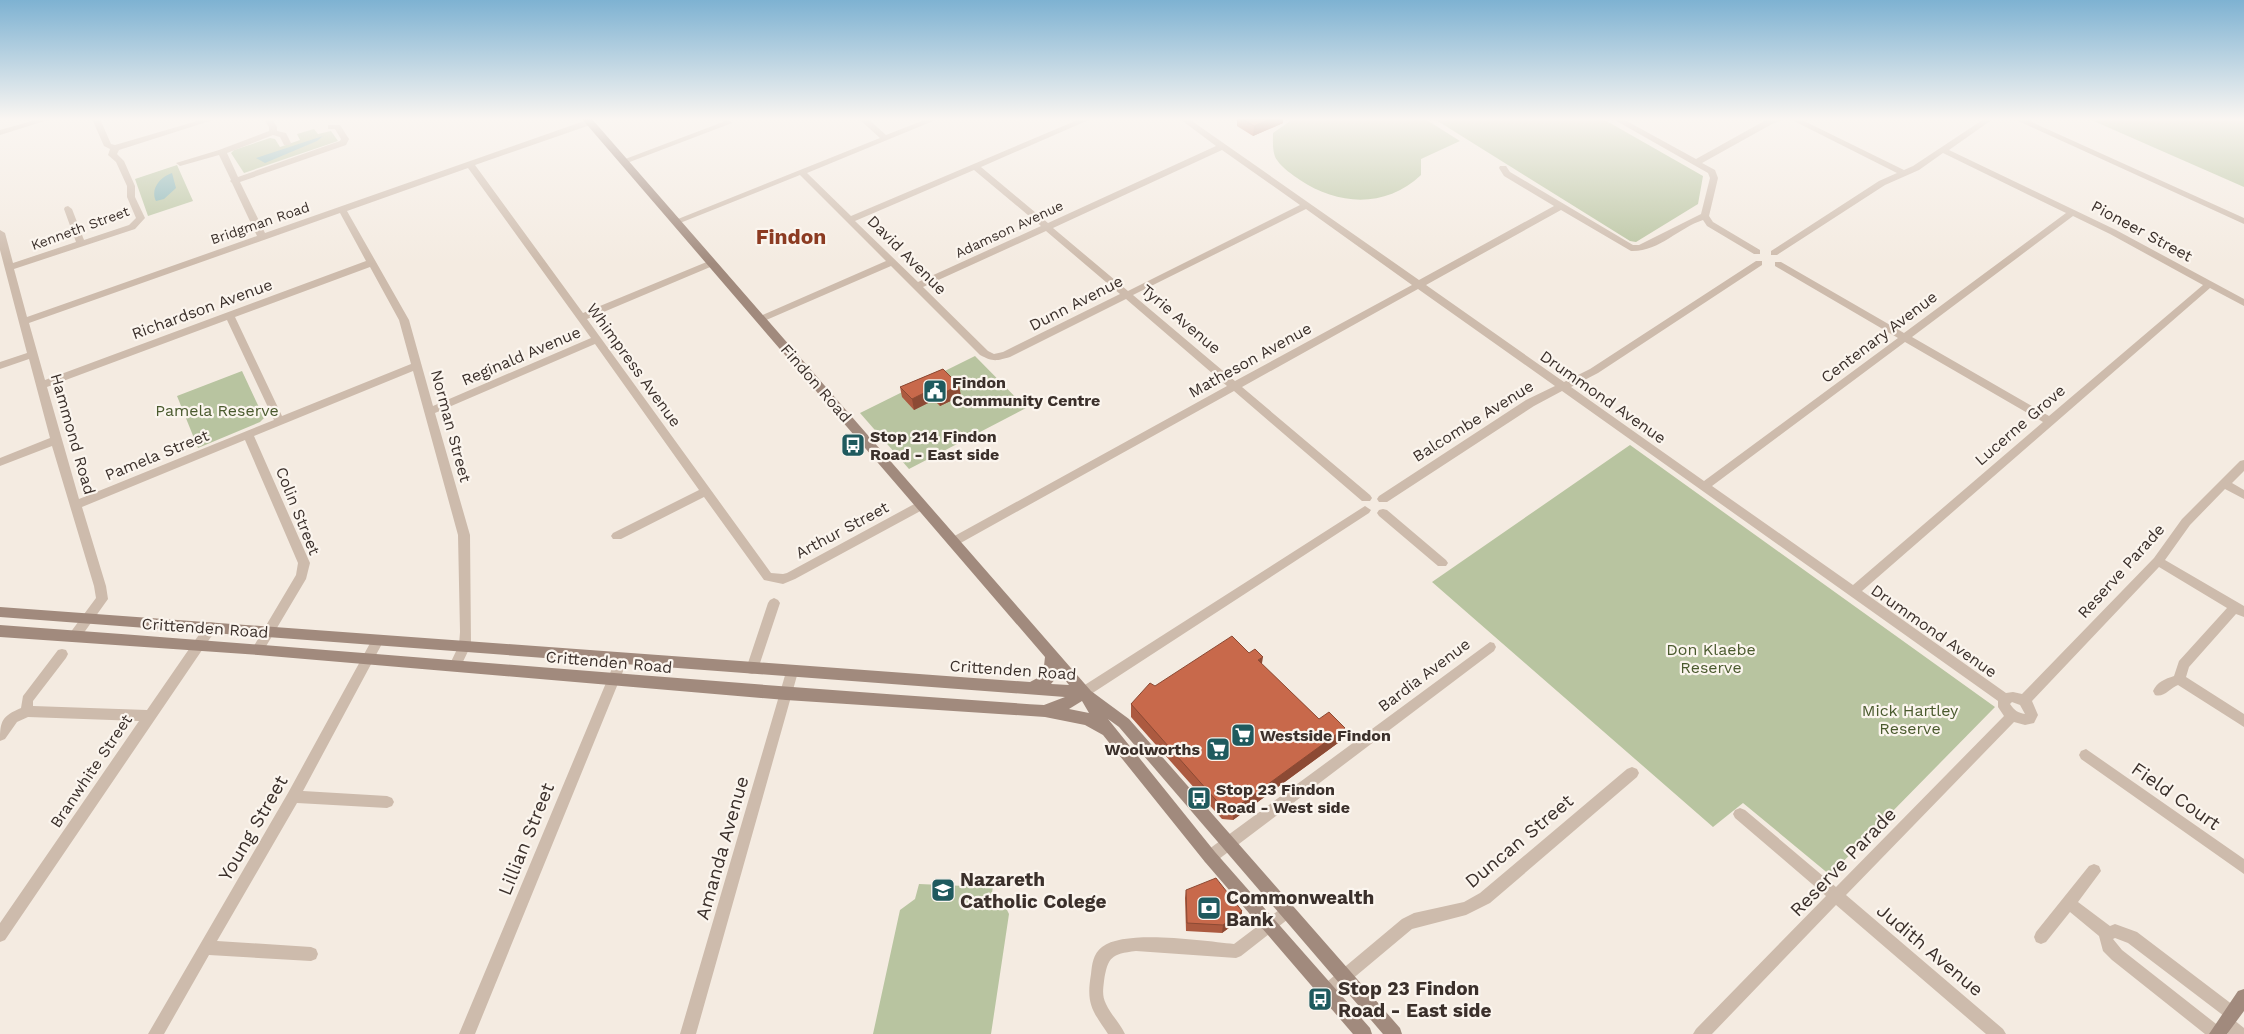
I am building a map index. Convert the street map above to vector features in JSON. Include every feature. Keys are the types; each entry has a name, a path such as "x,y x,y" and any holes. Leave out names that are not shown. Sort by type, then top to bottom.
{"main road":[{"name":"Findon Road","path":"629,167 1052,656 1084,692 1124,723 1394,1034"},
{"name":"Crittenden Road","path":"0,612 270,630 752,669 1084,692"},
{"name":"Crittenden Road","path":"0,631 258,649 786,694 1044,711 1064,705 1084,692"},
{"path":"1032,688 1049,678 1052,656"},
{"name":"Findon Road","path":"1084,692 1108,732 1157,790 1210,858 1364,1034"},
{"path":"1044,711 1088,719 1108,732"},
{"path":"1157,790 1182,790"},
{"path":"2223,1026 2244,997"}],"street":[{"name":"Kenneth Street","path":"10,267 132,227 141,218 131,197 131,186 123,167"},
{"path":"228,167 262,237"},
{"path":"234,181 273,167"},
{"name":"Bridgman Road","path":"25,321 461,167"},
{"name":"Whimpress Avenue","path":"472,167 768,577 776,579"},
{"path":"676,221 813,167"},
{"path":"850,220 973,167"},
{"name":"Tyrie Avenue","path":"978,167 1235,386 1365,504"},
{"name":"Adamson Avenue","path":"916,287 1177,167"},
{"name":"Drummond Avenue","path":"1253,167 2005,699"},
{"path":"1707,167 1714,178 1705,216 1710,224 1772,266 1778,264 2049,421"},
{"path":"1892,167 1904,173"},
{"path":"1774,253 1882,183 1914,167"},
{"name":"Pioneer Street","path":"1979,167 2073,212 2244,303"},
{"path":"2124,167 2244,222"},
{"path":"1503,168 1507,174 1637,250 1642,249 1692,218 1705,216"},
{"name":"David Avenue","path":"801,172 984,353 993,358"},
{"name":"Dunn Avenue","path":"993,358 1006,355 1307,205"},
{"name":"Matheson Avenue","path":"954,542 1560,206"},
{"path":"68,209 81,244"},
{"name":"Norman Street","path":"342,209 404,320 464,535 465,645 455,666"},
{"name":"Centenary Avenue","path":"1704,487 2073,212"},
{"name":"Hammond Road","path":"0,233 56,440 100,586 102,599 74,637"},
{"path":"1758,257 1766,251 1774,253 1780,260 1778,264"},
{"name":"Balcombe Avenue","path":"1384,499 1530,403 1594,371 1758,257"},
{"name":"Richardson Avenue","path":"42,385 373,262"},
{"path":"761,319 892,262"},
{"path":"581,318 712,263"},
{"name":"Lucerne Grove","path":"1853,592 2209,284"},
{"path":"229,315 280,422"},
{"name":"Reginald Avenue","path":"430,411 596,340"},
{"path":"0,366 34,354"},
{"name":"Pamela Street","path":"76,505 417,365"},
{"name":"Colin Street","path":"248,435 304,563 302,576 258,649"},
{"path":"0,462 56,440"},
{"name":"Reserve Parade","path":"2024,701 2158,561 2186,522 2244,464"},
{"path":"2225,484 2244,495"},
{"path":"617,536 706,491"},
{"path":"1084,692 1365,504 1372,496 1384,499 1387,505 1382,513"},
{"path":"1365,504 1372,514 1382,513 1442,563"},
{"name":"Arthur Street","path":"776,579 791,576 922,505"},
{"path":"2158,561 2239,609 2182,665 2179,680"},
{"path":"752,669 774,603"},
{"name":"Branwhite Street","path":"1,932 211,627"},
{"name":"Young Street","path":"156,1034 292,797 378,640"},
{"name":"Bardia Avenue","path":"1210,858 1490,647"},
{"path":"27,710 27,700 62,654"},
{"name":"Lillian Street","path":"467,1034 622,659"},
{"name":"Amanda Avenue","path":"688,1034 792,672"},
{"path":"2159,690 2166,684 2179,680 2244,721"},
{"path":"2013,697 2024,701 2032,710 2032,715 2024,720 2012,716 2004,707 2005,699 2013,697"},
{"path":"0,734 12,718 27,710 150,716"},
{"name":"Reserve Parade","path":"1701,1034 2012,716"},
{"name":"Field Court","path":"2086,755 2244,867"},
{"name":"Duncan Street","path":"1327,991 1407,924 1414,920 1466,908 1485,898 1632,773"},
{"path":"292,797 387,802"},
{"name":"Judith Avenue","path":"1740,814 1998,1034"},
{"path":"2041,937 2094,871"},
{"path":"2069,902 2108,934"},
{"path":"1117,1034 1100,1009 1095,995 1100,960 1108,952 1118,946 1136,944 1236,951 1286,911"},
{"path":"2108,934 2115,931 2132,938 2223,1026"},
{"path":"2108,934 2106,938 2108,946 2117,955 2223,1026 2240,1034"},
{"path":"206,948 311,954"}],"green space":[{"path":"170,167 178,167 193,201 148,216 135,179"},
{"path":"240,167 261,167 244,173"},
{"path":"1283,167 1421,167 1421,175 1407,186 1378,198 1362,200 1330,195 1315,189"},
{"path":"1512,167 1688,167 1703,176 1698,204 1636,242 1630,241"},
{"path":"2199,167 2244,167 2244,187"},
{"path":"975,356 1026,408 909,469 860,413"},
{"name":"Pamela Reserve","path":"242,371 264,418 260,422 198,448 177,396"},
{"name":"Don Klaebe Reserve","path":"1630,445 1995,707 1830,875 1743,803 1713,827 1432,582"},
{"path":"975,879 994,880 990,905 1005,906 1009,914 991,1034 873,1034 900,910 915,899 919,884 965,886"}],"water":[{"path":"172,173 176,188 164,199 156,201 154,192 157,184 164,177"}],"building":[{"path":"943,369 959,385 938,396 932,389 912,399 900,387"},
{"name":"Westside Findon","path":"1232,636 1249,653 1255,649 1263,657 1258,660 1319,719 1329,712 1345,728 1234,809 1223,808 1131,704 1150,683 1155,686"},
{"name":"Commonwealth Bank","path":"1216,878 1242,911 1223,925 1187,923 1186,890"}],"place":[{"name":"Findon Community Centre","path":"935,391"},
{"name":"Stop 214 Findon Road - East side","path":"853,445"},
{"name":"Westside Findon","path":"1243,735"},
{"name":"Woolworths","path":"1218,749"},
{"name":"Stop 23 Findon Road - West side","path":"1199,798"},
{"name":"Nazareth Catholic Colege","path":"943,890"},
{"name":"Commonwealth Bank","path":"1209,908"},
{"name":"Stop 23 Findon Road - East side","path":"1320,999"}],"district":[{"name":"Findon","path":"791,236"}],"park label":[{"name":"Mick Hartley Reserve","path":"1910,719"}]}
